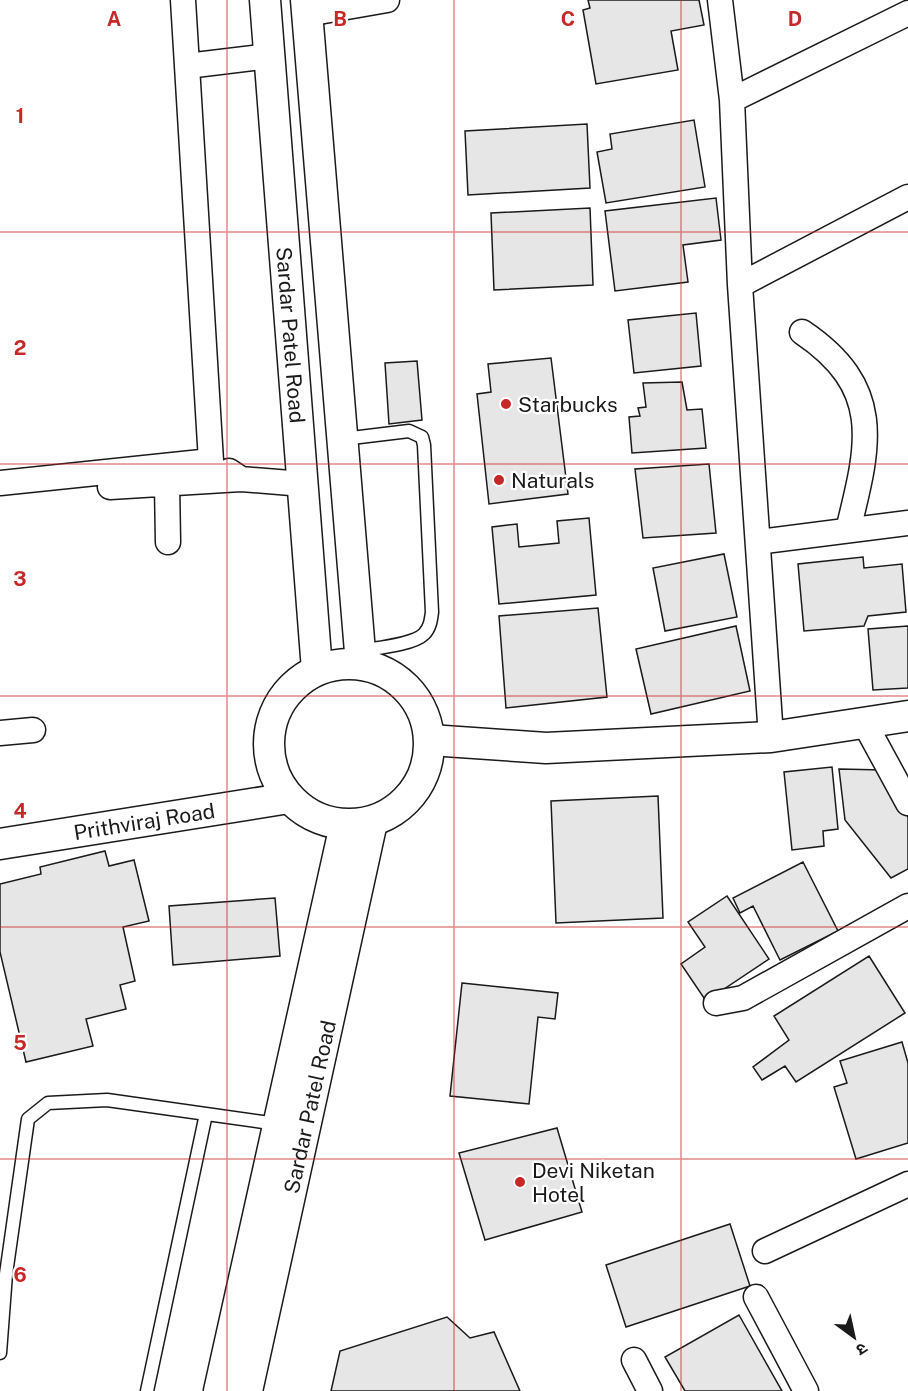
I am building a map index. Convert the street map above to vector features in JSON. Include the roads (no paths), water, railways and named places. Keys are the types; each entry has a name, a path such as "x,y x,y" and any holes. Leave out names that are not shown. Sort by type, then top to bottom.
{"street":[{"path":"183,0 211,461"},
{"name":"Sardar Patel Road","path":"265,0 317,670"},
{"path":"306,7 387,0"},
{"path":"720,0 732,100 740,285 771,737"},
{"name":"Sardar Patel Road","path":"306,7 360,657"},
{"path":"732,100 908,14"},
{"path":"188,66 270,56"},
{"path":"740,285 908,198"},
{"path":"802,332 826,348 850,376 865,415 865,465 849,530"},
{"path":"0,483 211,461 241,478"},
{"path":"0,494 241,478 303,484"},
{"path":"167,484 168,542"},
{"path":"758,542 908,523"},
{"path":"360,657 401,681 416,698 426,718 430,740 427,767 415,791 396,810 358,824 314,817 283,789 268,749 273,717 290,688 317,670 360,657"},
{"path":"430,740 546,748 771,737 908,716"},
{"path":"865,724 908,803"},
{"path":"0,733 33,730"},
{"name":"Prithviraj Road","path":"0,828 214,796 283,789"},
{"name":"Prithviraj Road","path":"0,844 283,789"},
{"name":"Sardar Patel Road","path":"219,1391 278,1125 358,824"},
{"name":"Sardar Patel Road","path":"247,1391 358,824"},
{"path":"716,1004 743,998 908,906"},
{"path":"765,1251 908,1184"},
{"path":"756,1297 806,1391"},
{"path":"634,1360 650,1391"}],"lane":[{"path":"342,439 409,431 422,437 424,446 432,612 430,625 424,634 412,640 360,657"},
{"path":"0,1353 6,1274 28,1119 48,1103 107,1100 278,1125"},
{"path":"147,1391 206,1114"}],"place":[{"name":"Starbucks","path":"506,404"},
{"name":"Naturals","path":"499,480"},
{"name":"Devi Niketan Hotel","path":"520,1182"}]}
